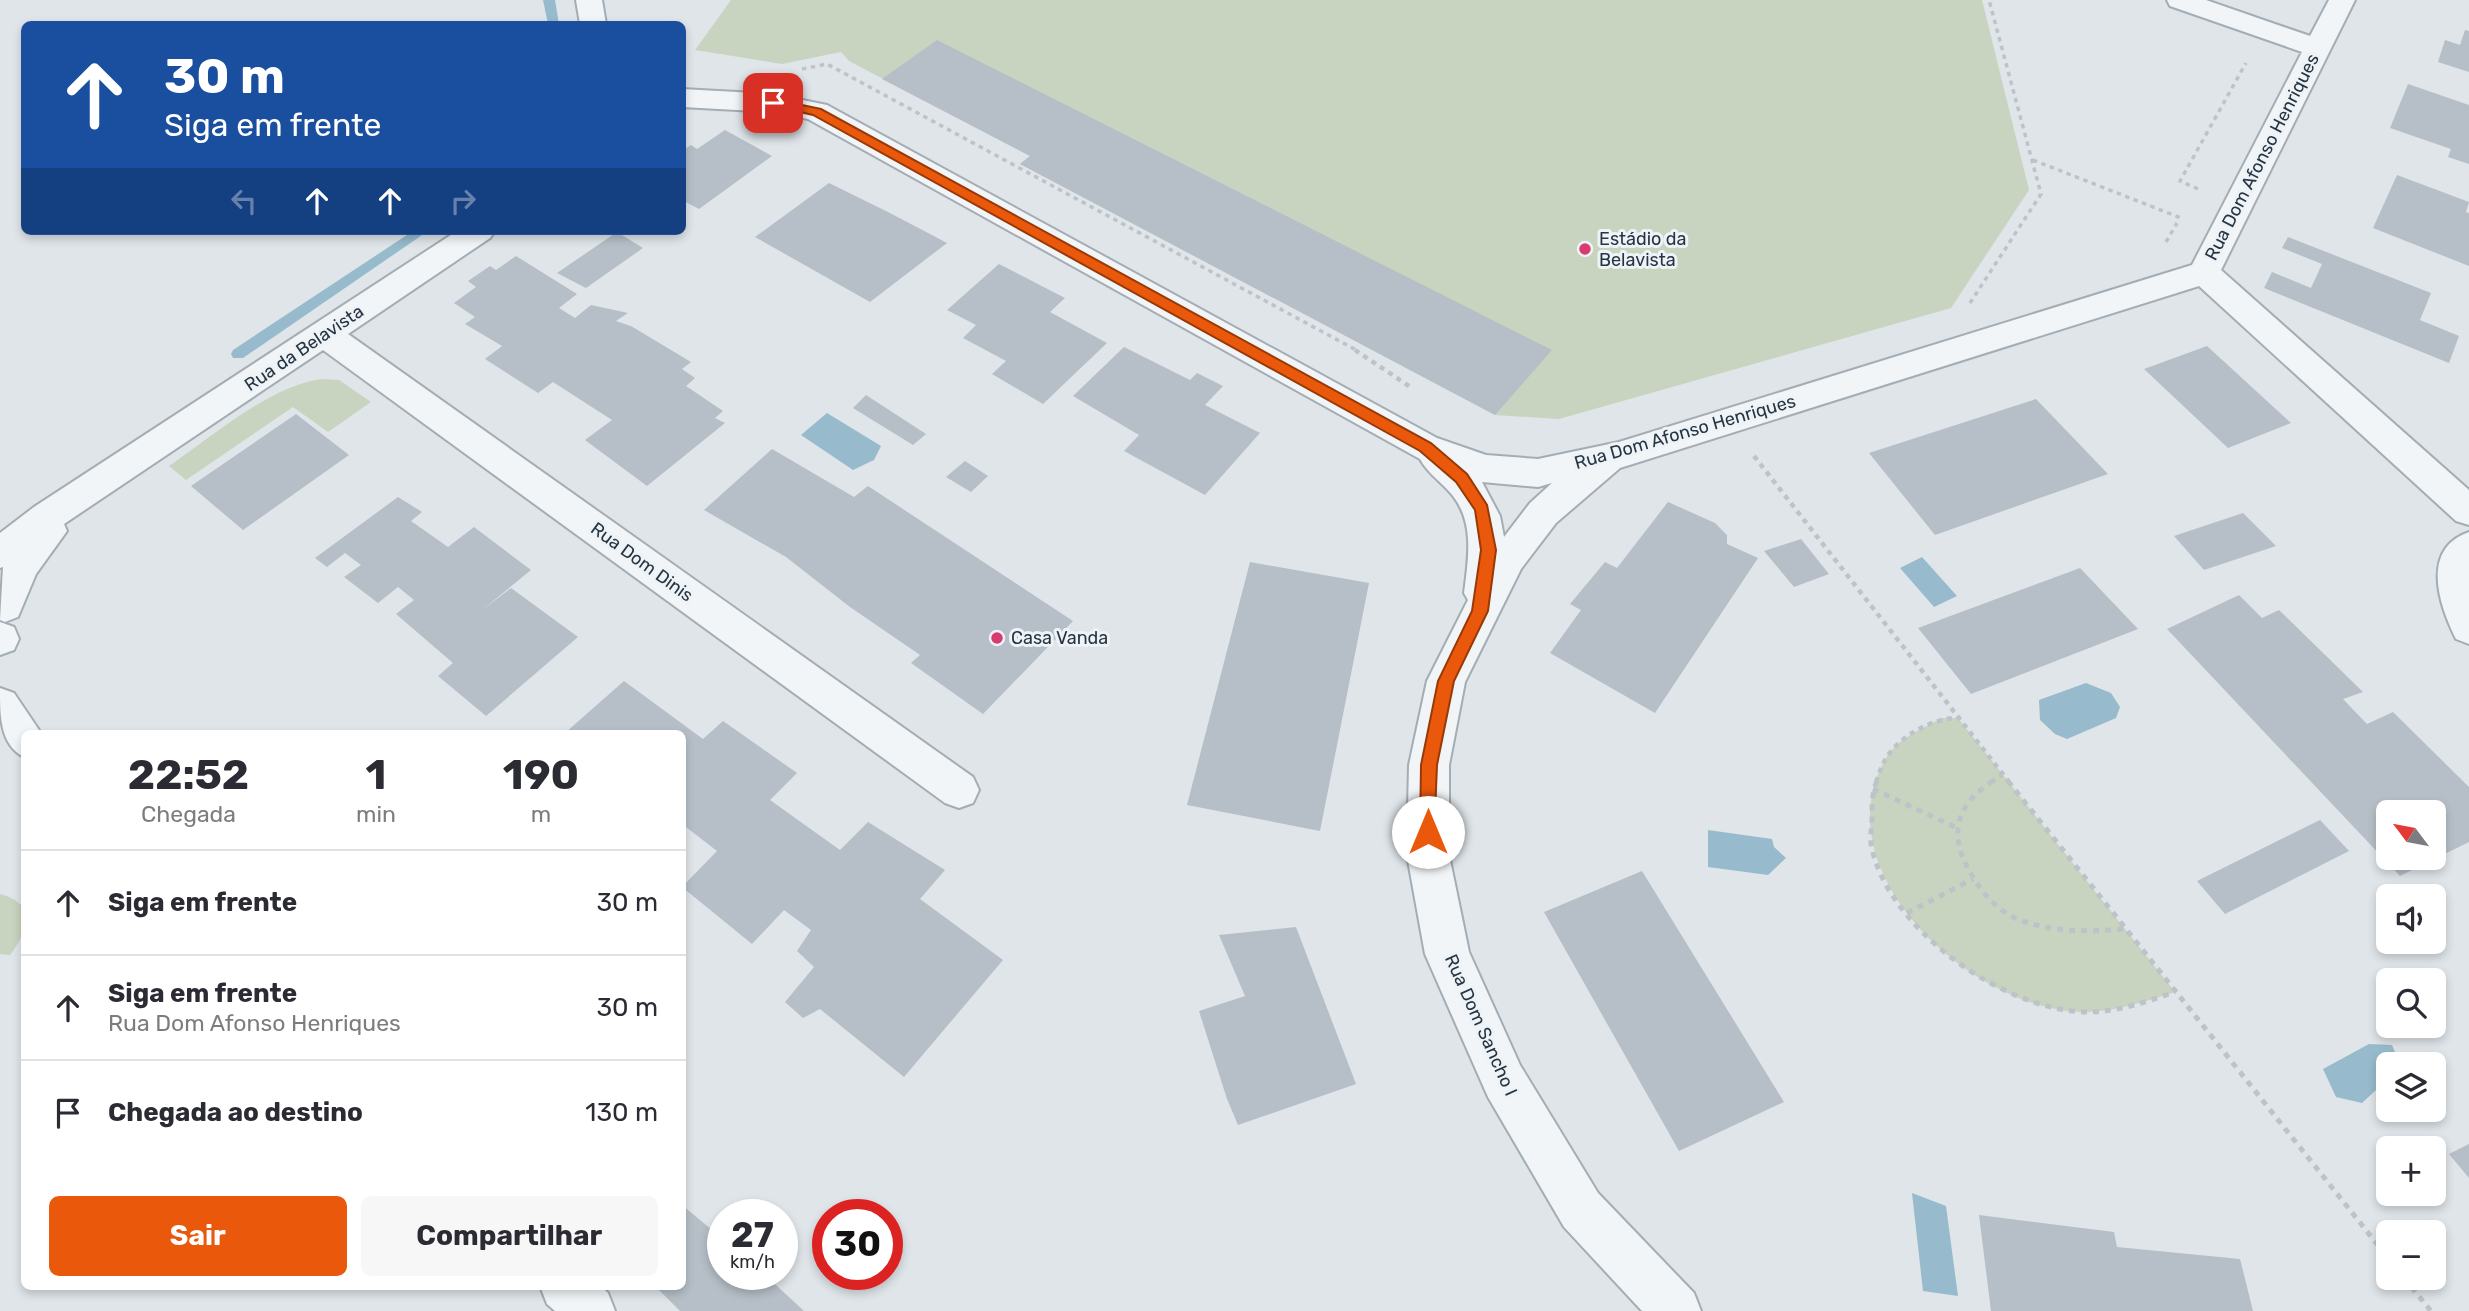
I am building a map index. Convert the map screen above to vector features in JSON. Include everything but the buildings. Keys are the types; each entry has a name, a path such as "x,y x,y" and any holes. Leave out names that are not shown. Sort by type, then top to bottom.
{"street":[{"path":"589,0 592,21"},
{"path":"2180,0 2316,48"},
{"name":"Rua Dom Afonso Henriques","path":"686,112 773,103 817,112 1426,447 1484,469 1538,473 1619,456 2204,272 2342,0"},
{"name":"Rua da Belavista","path":"128,464 473,235"},
{"path":"2204,272 2469,511"},
{"name":"Rua Dom Dinis","path":"324,334 960,790"},
{"path":"1426,447 1461,478 1482,509 1489,550 1480,611"},
{"name":"Rua Dom Sancho I","path":"1619,456 1580,480 1543,513 1508,559 1446,681 1429,765 1428,855 1447,954 1504,1081 1581,1210 1676,1311"},
{"path":"0,553 47,517 128,464"},
{"path":"1,625 21,567 45,536 128,464"},
{"path":"2469,547 2463,552 2454,584 2459,609 2469,628"},
{"path":"569,1290 590,1311"}],"path":[{"path":"1969,304 2041,194 1989,0"},
{"path":"2192,198 2198,189 2180,181 2251,53"},
{"path":"789,71 827,64 1365,355 1417,391"},
{"path":"2032,160 2180,218"},
{"path":"2162,248 2186,208"},
{"path":"1728,422 1958,719 2376,1243"},
{"path":"1958,719 1942,718 1912,734 1887,756 1873,789 1871,844 1892,896 1926,936 1961,967 2009,992 2046,1006 2086,1012 2131,1007 2175,992"},
{"path":"2003,775 1983,786 1966,802 1955,827 1957,854 1988,899 2010,916 2038,926 2088,933 2125,929"},
{"path":"1873,789 1955,827"},
{"path":"1907,913 1973,879"},
{"path":"2414,1290 2431,1311"}],"green space":[{"name":"Estádio da Belavista","path":"731,0 1982,0 2029,190 1951,308 1559,419 1495,415 1020,164 1030,156 849,61 841,52 782,64 695,50"},
{"path":"322,379 339,380 371,402 328,432 293,407 186,480 169,466 263,402 303,383"},
{"path":"1942,718 1958,718 2175,992 2110,1010 2087,1012 2044,1006 2000,989 1957,963 1920,929 1891,889 1874,846 1871,802 1891,751 1911,735"},
{"path":"0,894 12,898 21,905 21,936 10,955 0,954"}],"water":[{"path":"827,413 881,446 874,460 853,470 801,435"},
{"path":"1922,557 1957,596 1934,607 1900,568"},
{"path":"2086,683 2111,693 2120,707 2116,718 2067,739 2055,734 2040,720 2039,700"},
{"path":"1708,830 1772,839 1774,847 1786,858 1768,875 1708,867"},
{"path":"2369,1044 2392,1045 2395,1052 2376,1052 2376,1090 2362,1103 2336,1097 2323,1069"},
{"path":"1912,1193 1946,1206 1958,1296 1923,1291"}],"waterway":[{"path":"549,0 553,21"},
{"path":"238,354 416,235"}],"place":[{"name":"Estádio da Belavista","path":"1585,249"},
{"name":"Casa Vanda","path":"997,638"}],"route":[{"path":"773,103 817,112 1426,447 1461,478 1482,509 1489,550 1480,611 1446,681 1429,765 1428,832"}]}
